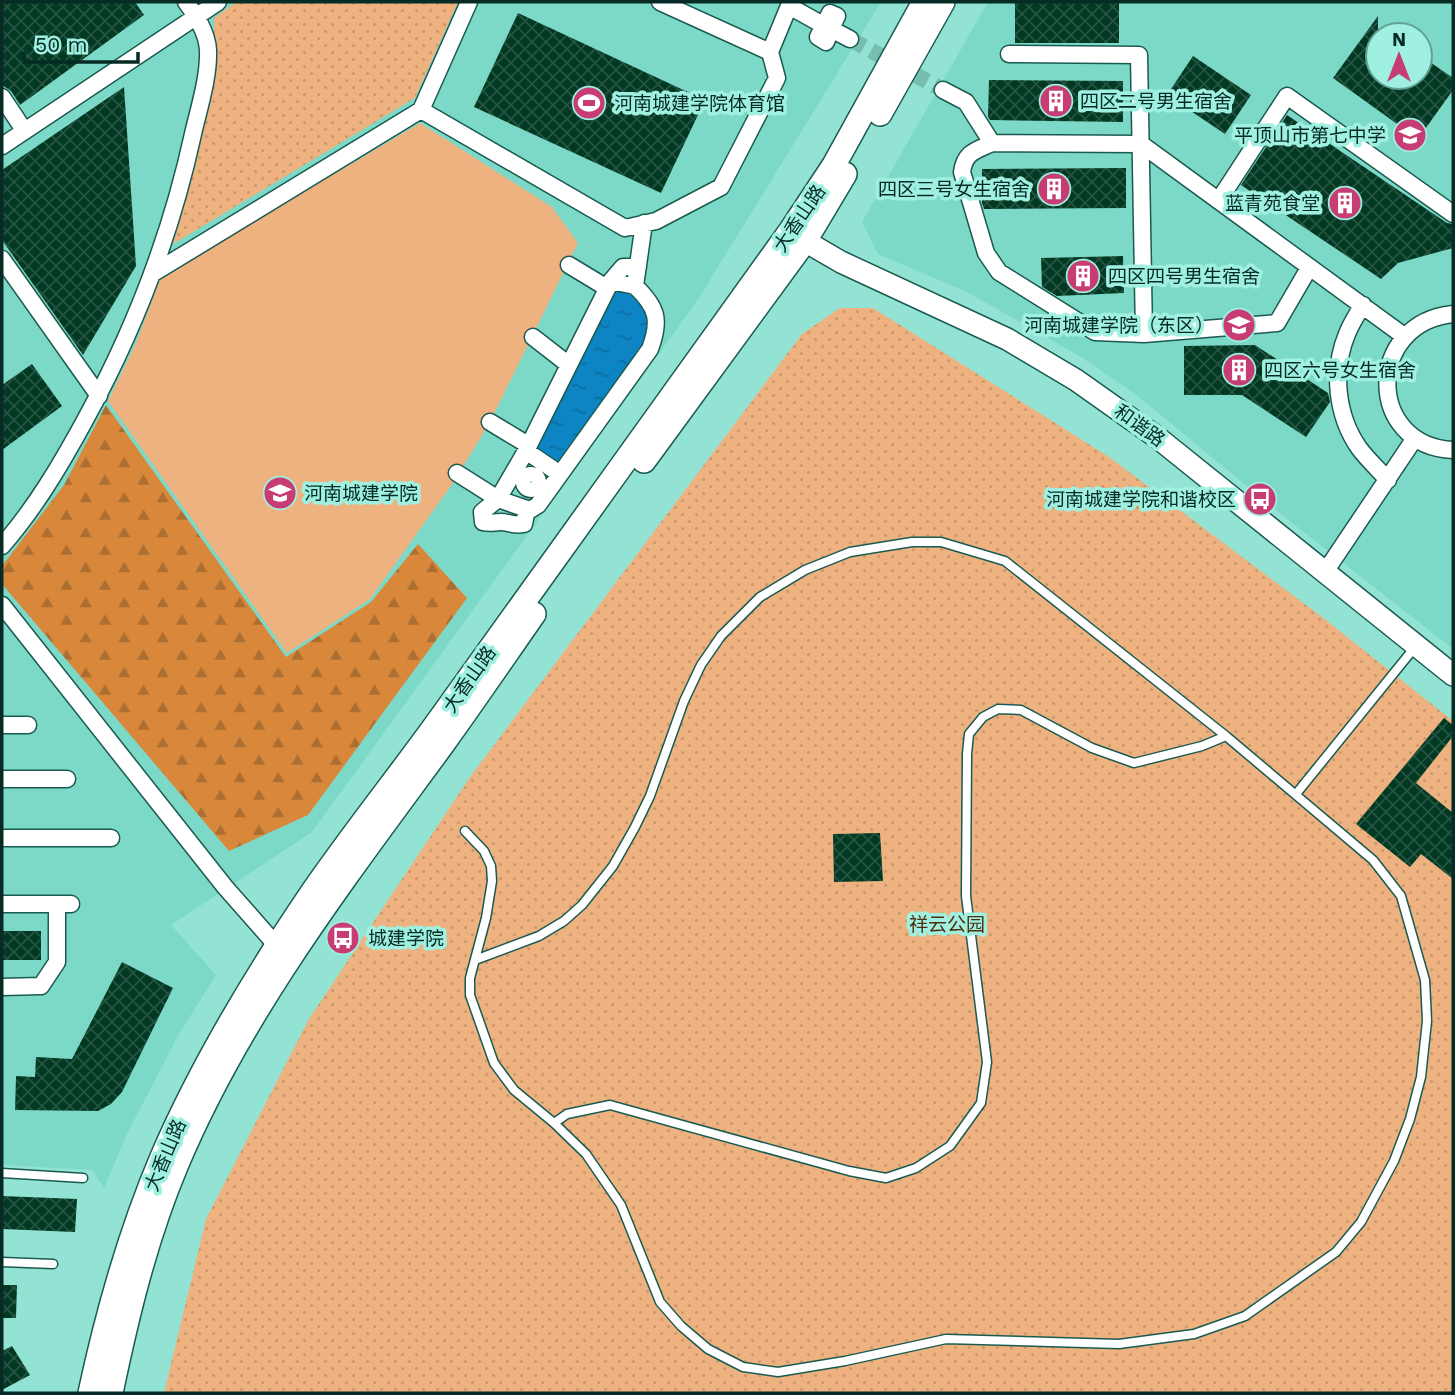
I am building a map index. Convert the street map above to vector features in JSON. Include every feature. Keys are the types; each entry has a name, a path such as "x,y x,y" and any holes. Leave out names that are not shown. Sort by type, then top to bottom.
{"main road":[{"name":"大香山路","path":"798,236 924,2"},
{"name":"大香山路","path":"90,1393 136,1228 162,1156 219,1042 284,950 347,873 443,743 618,496 798,236 943,2"},
{"name":"大香山路","path":"111,1393 148,1244 177,1164 284,950"}],"street":[{"path":"2,546 51,482 99,396 125,342 170,224 201,98 208,50 197,17 186,2"},
{"path":"2,146 218,2"},
{"path":"152,274 421,110 470,2"},
{"path":"660,2 770,52"},
{"path":"421,110 625,228 656,221 722,187 777,78 770,52 788,3 850,39"},
{"path":"1009,54 1139,55 1144,334"},
{"path":"943,90 966,102 992,143"},
{"path":"1219,200 1287,96 1453,214"},
{"path":"2,97 24,130"},
{"path":"1309,268 1277,323 1144,334 1096,332 999,272 986,253 962,172 964,160 971,153 992,143 1141,144 1404,336"},
{"path":"635,286 644,223"},
{"name":"和谐路","path":"798,236 841,262 1007,339 1076,380 1158,438 1453,675"},
{"path":"2,259 99,396"},
{"path":"569,265 609,285 635,286 651,301 657,331 650,349 560,474 532,480 498,499 482,512 483,522 515,526 526,521 522,508 532,480 527,448 609,285 622,267 638,267"},
{"path":"1363,305 1347,332 1341,352 1339,404 1347,428 1360,450 1388,480"},
{"path":"1453,314 1426,320 1404,336 1390,361 1387,390 1396,417 1415,438 1429,445 1453,450"},
{"path":"533,337 569,365"},
{"path":"490,422 527,448 532,480"},
{"path":"1325,572 1415,438"},
{"path":"457,472 498,499 522,508"},
{"path":"532,480 560,474"},
{"path":"2,606 225,887 284,950"},
{"path":"2,725 28,725"},
{"path":"2,779 67,779"},
{"path":"2,838 111,838"},
{"path":"2,904 64,904 57,962 41,986 2,987"}],"lane":[{"path":"465,831 484,850 491,866 492,881 486,918 470,978 471,995 494,1063 514,1090 586,1154 621,1205 660,1302 681,1326 708,1349 743,1367 778,1371 845,1361 946,1339 1119,1345 1194,1334 1245,1316 1336,1252 1361,1222 1394,1161 1410,1119 1421,1077 1427,1021 1425,980 1401,896 1373,860 1226,736 1005,561 941,542 912,542 850,552 805,570 760,597 721,636 701,665 684,701 650,796 635,827 612,866 582,905 564,921 539,936 475,960"},
{"path":"1296,794 1417,645"},
{"path":"554,1123 567,1114 610,1105 849,1171 886,1178 916,1168 950,1146 981,1103 987,1062 966,896 969,734 984,717 998,709 1021,710 1092,748 1134,763 1202,746 1226,736"},
{"path":"2,1173 83,1178"},
{"path":"2,1262 53,1264"}],"shaded area":[{"name":"河南城建学院","path":"2,2 881,2 697,301 312,832 171,925 216,975 179,1034 127,1134 104,1188 92,1170 2,1165"},
{"name":"河南城建学院（东区）","path":"988,2 1453,2 1453,649 1282,515 1134,393 1081,357 967,292 878,254 862,222"}],"green space":[{"path":"236,2 458,2 415,98 173,244 202,132 214,47 214,18"},
{"path":"420,123 552,207 578,243 490,422 453,483 370,599 287,653 108,401 136,343 161,277"},
{"name":"祥云公园","path":"840,308 873,308 1109,457 1322,617 1453,721 1453,1393 164,1393 206,1219 309,1019 470,777 802,334"},
{"path":"106,405 286,657 371,602 418,544 467,598 308,815 229,851 2,584 2,566 64,485"}],"water":[{"path":"613,288 643,300 649,311 649,338 559,467 532,451"}],"building":[{"path":"2,2 135,2 144,15 20,105 11,91 2,85"},
{"path":"1015,2 1119,2 1119,43 1015,43"},
{"name":"河南城建学院体育馆","path":"518,13 705,100 661,193 474,107"},
{"path":"1364,35 1364,91 1434,91 1434,65 1453,78 1453,90 1418,139 1333,78"},
{"path":"1193,56 1251,95 1225,134 1167,95"},
{"name":"四区二号男生宿舍","path":"989,80 1123,81 1123,122 990,120"},
{"path":"124,87 136,266 83,355 2,240 2,170"},
{"name":"蓝青苑食堂","path":"1287,115 1447,223 1453,224 1453,248 1398,263 1381,279 1241,185"},
{"name":"四区三号女生宿舍","path":"1126,168 1126,208 984,209 982,203 982,169"},
{"name":"四区四号男生宿舍","path":"1123,256 1124,293 1057,296 1042,287 1041,258"},
{"name":"四区六号女生宿舍","path":"1255,345 1328,393 1330,402 1306,437 1242,395 1184,395 1184,346"},
{"path":"32,364 62,406 2,450 2,385"},
{"path":"1444,718 1453,725 1453,736 1416,783 1453,813 1453,879 1421,854 1410,867 1356,824"},
{"path":"880,833 883,881 834,882 833,834"},
{"path":"2,931 41,931 41,960 2,960"},
{"path":"122,962 173,988 122,1092 111,1104 98,1111 15,1110 16,1076 35,1077 36,1057 72,1059"},
{"path":"2,1196 77,1199 75,1232 2,1229"},
{"path":"2,1285 17,1285 16,1318 2,1318"},
{"path":"12,1346 30,1375 2,1390 2,1351"}],"tunnel":[{"path":"850,39 943,90"}],"place":[{"name":"四区二号男生宿舍","path":"1056,101"},
{"name":"河南城建学院体育馆","path":"589,103"},
{"name":"平顶山市第七中学","path":"1410,135"},
{"name":"四区三号女生宿舍","path":"1054,189"},
{"name":"蓝青苑食堂","path":"1345,203"},
{"name":"四区四号男生宿舍","path":"1083,276"},
{"name":"河南城建学院（东区）","path":"1239,325"},
{"name":"四区六号女生宿舍","path":"1239,370"},
{"name":"河南城建学院","path":"280,493"},
{"name":"河南城建学院和谐校区","path":"1260,499"},
{"name":"城建学院","path":"343,938"}]}
